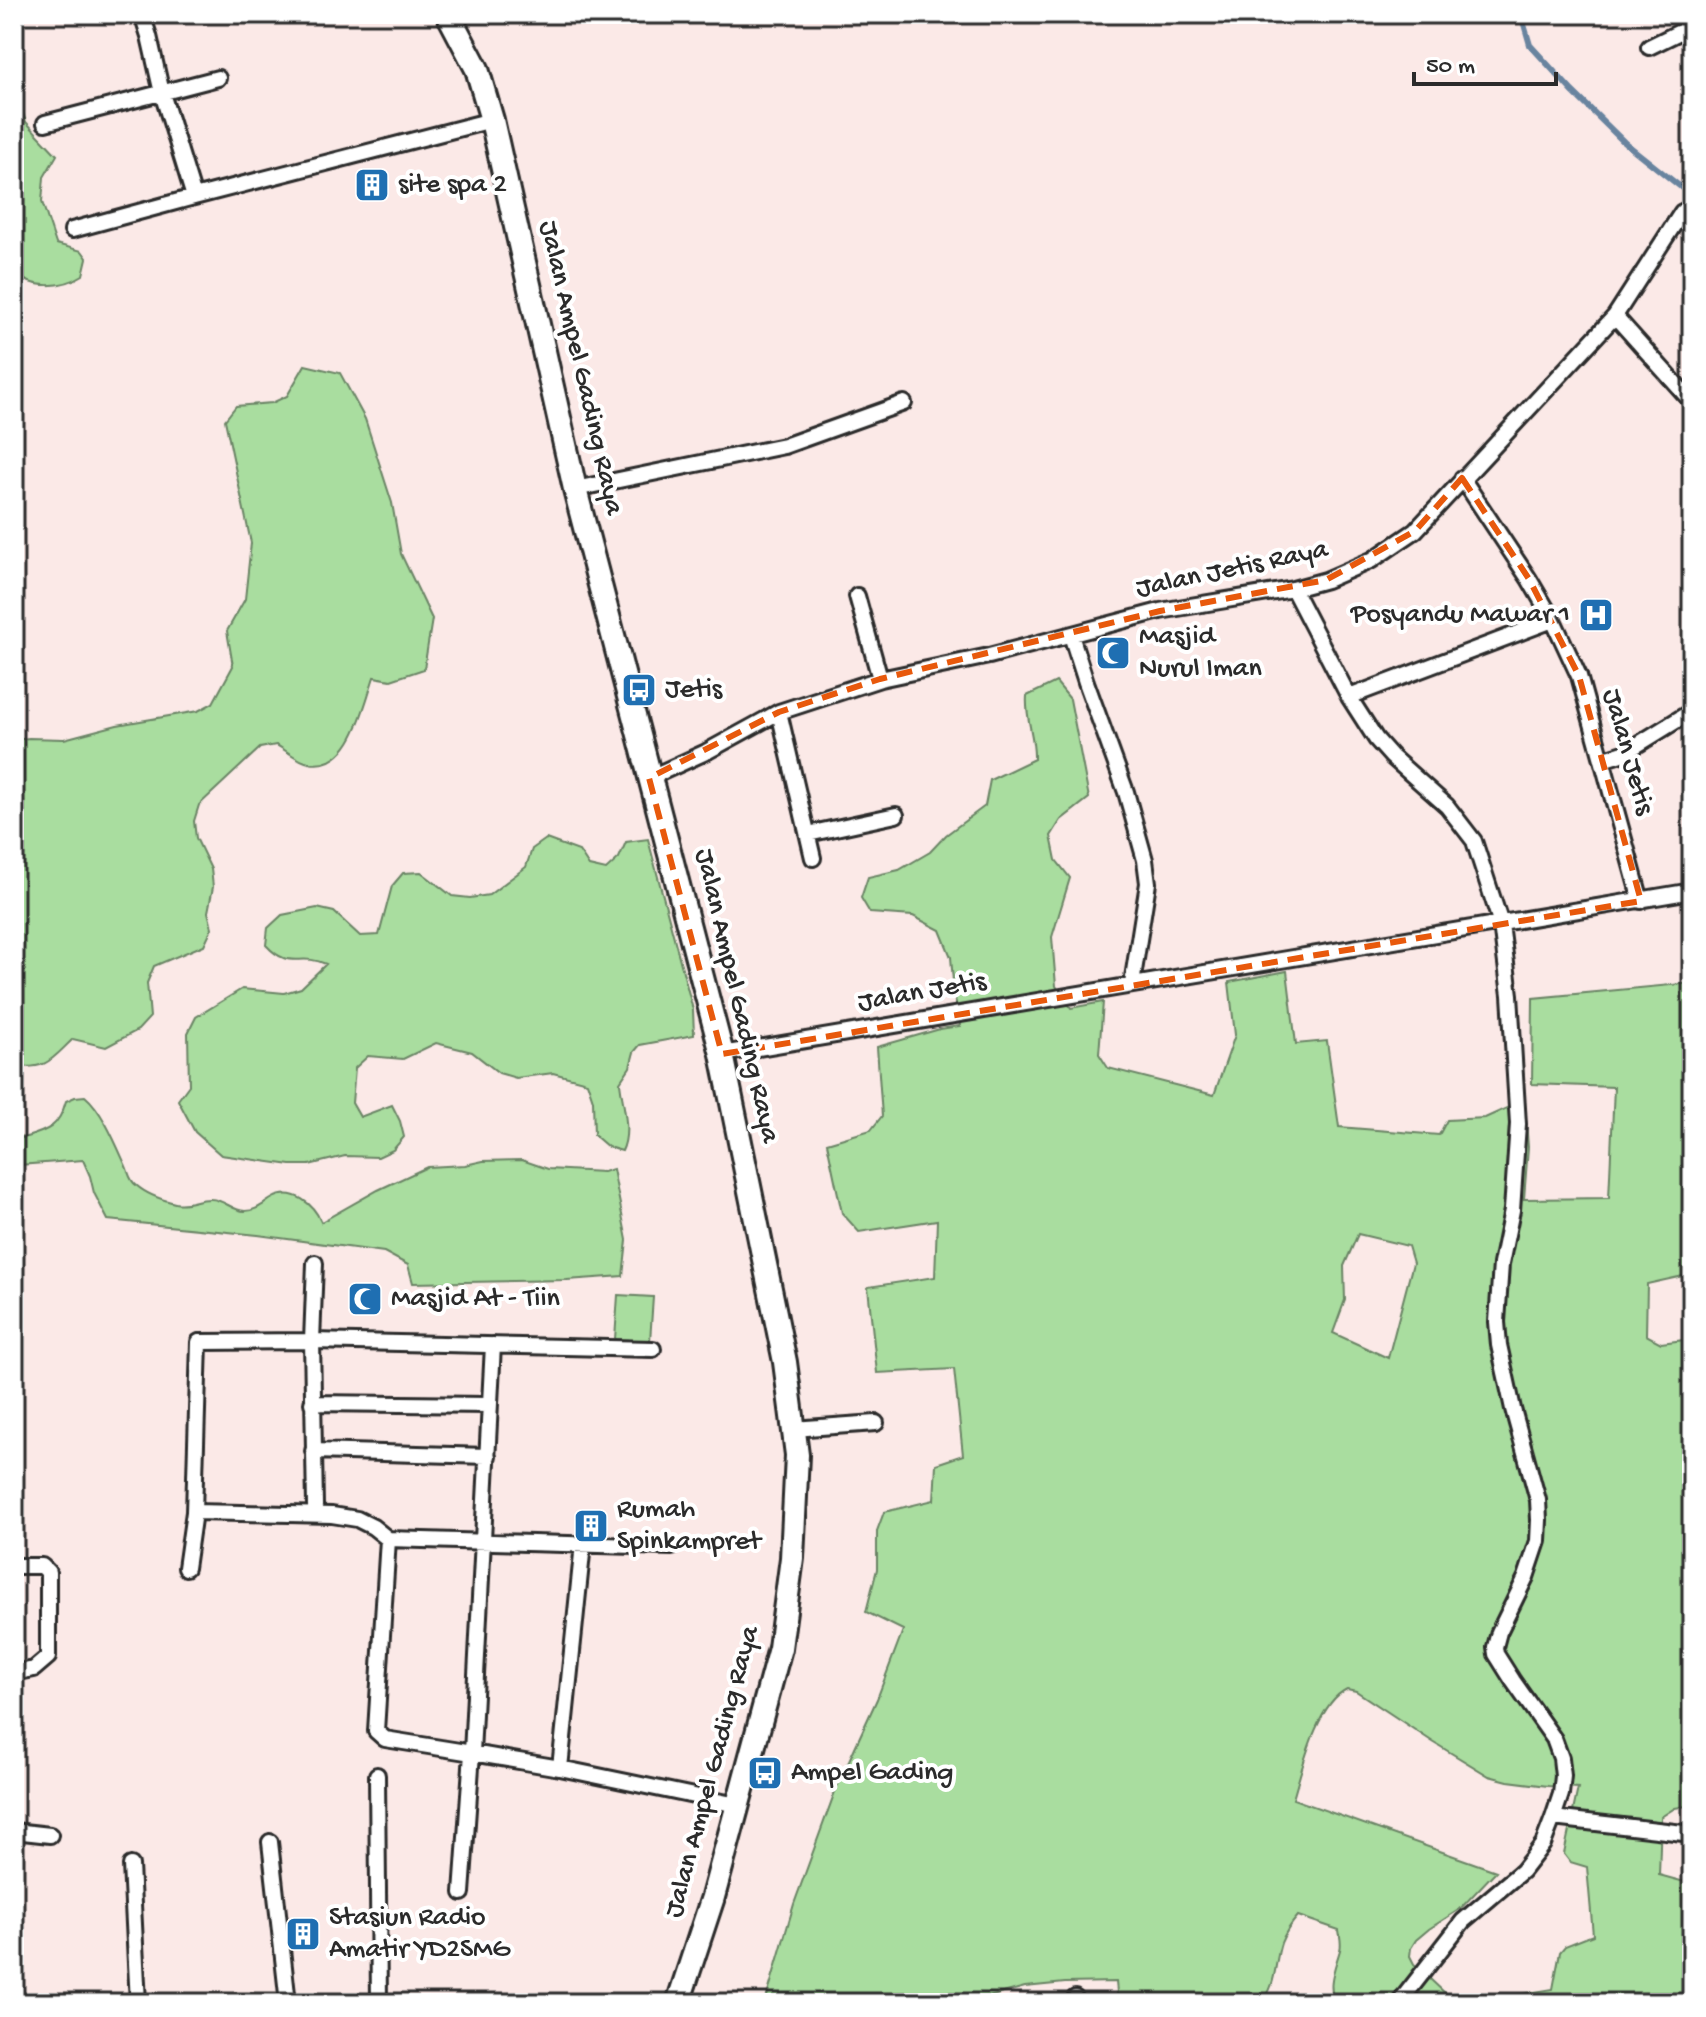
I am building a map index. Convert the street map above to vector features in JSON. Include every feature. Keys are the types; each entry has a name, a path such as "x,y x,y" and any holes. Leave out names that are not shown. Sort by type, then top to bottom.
{"main road":[{"name":"Jalan Ampel Gading Raya","path":"448,14 477,69 492,120 575,489 722,1054 785,1362 797,1455 792,1558 780,1648 713,1897 678,2003"}],"street":[{"path":"142,14 194,197"},
{"path":"1649,47 1692,26"},
{"path":"45,123 218,78"},
{"path":"72,230 492,120"},
{"name":"Jalan Jetis Raya","path":"649,778 706,752 779,712 880,679 989,656 1160,611 1293,589 1326,580 1372,560 1415,531 1615,316 1687,210"},
{"path":"1615,316 1692,402"},
{"path":"575,489 784,446 904,403"},
{"name":"Jalan Jetis","path":"1462,478 1529,579 1553,620 1579,676 1641,901"},
{"path":"1293,589 1349,697 1376,739 1447,806 1474,841 1501,924 1510,995 1518,1124 1512,1210 1501,1264 1497,1322 1507,1383 1538,1500 1539,1520 1538,1541 1526,1577 1499,1632 1495,1647 1513,1681 1554,1739 1563,1776 1561,1794 1543,1844 1522,1871 1463,1921 1399,2003"},
{"path":"857,596 880,679"},
{"path":"1349,697 1553,620"},
{"path":"1071,635 1126,792 1145,860 1148,883 1132,984"},
{"path":"1602,760 1624,753 1692,711"},
{"path":"779,712 813,858"},
{"path":"808,834 896,815"},
{"name":"Jalan Jetis","path":"722,1054 1692,891"},
{"path":"315,1263 312,1341 315,1506"},
{"path":"186,1568 194,1512 199,1342 312,1341 653,1349"},
{"path":"462,1893 493,1345"},
{"path":"312,1403 489,1405"},
{"path":"793,1429 876,1423"},
{"path":"313,1451 488,1456"},
{"path":"194,1512 332,1515 357,1519 388,1539 672,1547"},
{"path":"388,1539 376,1731 385,1739 560,1768 737,1805"},
{"path":"560,1768 583,1544"},
{"path":"14,1566 42,1566 48,1572 48,1657 34,1669 14,1673"},
{"path":"372,2003 379,2003 377,1775"},
{"path":"1553,1818 1692,1834"},
{"path":"14,1831 50,1835"},
{"path":"270,1842 288,2003"},
{"path":"131,1865 138,2003"}],"highlighted area":[{"path":"1462,478 1529,579 1579,676 1641,901 722,1054 649,778 779,712 880,679 1160,611 1326,580 1415,531"}],"green space":[{"path":"14,88 26,122 57,155 44,177 42,202 56,244 82,251 87,258 83,275 66,283 38,284 14,272"},
{"path":"305,365 340,373 365,419 392,503 401,554 432,619 424,669 391,680 374,677 354,734 335,757 323,763 309,763 276,745 260,748 199,805 194,821 196,838 211,869 213,887 208,912 212,928 204,945 154,966 147,983 150,1017 138,1030 106,1047 73,1039 48,1062 14,1066 14,740 64,739 117,725 198,711 213,703 233,666 227,631 245,599 251,543 225,420 236,406 272,403 287,396"},
{"path":"1056,682 1070,699 1089,798 1061,820 1051,836 1056,860 1070,878 1052,937 1056,986 1071,1008 1103,1002 1099,1054 1108,1068 1214,1095 1235,1035 1229,982 1287,971 1296,1044 1327,1041 1339,1127 1439,1135 1447,1120 1485,1118 1507,1108 1526,1120 1528,1147 1524,1199 1609,1198 1614,1087 1532,1084 1533,998 1692,983 1692,1277 1647,1284 1646,1335 1661,1343 1692,1339 1692,1805 1675,1808 1661,1817 1659,1875 1692,1884 1692,2003 1336,2003 1332,1984 1341,1948 1339,1930 1298,1916 1281,1943 1273,1982 1261,2003 1118,2003 1116,1982 1025,1987 981,1999 765,2003 794,1904 836,1789 877,1699 903,1630 866,1612 877,1569 877,1531 884,1512 934,1500 936,1464 963,1455 954,1369 877,1373 868,1287 935,1277 937,1220 859,1232 842,1213 827,1143 871,1130 882,1116 877,1047 960,1026 951,957 940,930 913,916 870,913 861,898 868,877 899,870 930,852 946,835 985,806 990,780 1034,759 1027,696","holes":["1358,1234 1408,1246 1413,1263 1388,1358 1333,1333 1345,1300 1344,1266","1347,1689 1356,1691 1489,1776 1508,1781 1578,1788 1564,1854 1570,1862 1587,1867 1593,1935 1565,1946 1560,1952 1553,1989 1486,2000 1446,1994 1414,1964 1410,1956 1411,1948 1429,1929 1460,1909 1496,1871 1293,1799 1319,1722 1336,1697"]},
{"path":"546,839 579,851 589,866 606,870 619,858 626,842 648,839 693,1010 694,1035 640,1045 634,1052 630,1067 620,1082 626,1126 622,1151 608,1147 594,1135 593,1100 587,1082 553,1073 516,1078 499,1073 472,1052 436,1043 403,1059 368,1056 355,1068 352,1103 360,1117 392,1105 400,1121 404,1137 393,1150 378,1157 345,1156 309,1165 291,1165 221,1155 195,1132 178,1100 189,1085 188,1033 196,1017 242,989 284,993 301,988 326,964 288,959 274,953 266,945 268,928 282,915 317,908 334,912 360,936 379,935 392,886 403,873 421,872 452,896 470,898 489,895 526,867 532,849"},
{"path":"85,1096 108,1128 134,1183 150,1194 175,1203 211,1199 249,1211 273,1198 288,1195 302,1199 321,1222 427,1167 522,1160 548,1169 603,1172 613,1169 627,1240 623,1276 413,1283 408,1265 384,1252 108,1220 94,1193 83,1160 19,1165 18,1183 14,1183 14,1131 23,1138 46,1130 60,1117 66,1101"},
{"path":"618,1295 653,1297 650,1341 615,1339"}],"waterway":[{"path":"1521,14 1530,45 1572,91 1624,142 1692,196"}],"place":[{"name":"site spa 2","path":"372,185"},
{"name":"Posyandu Mawar 1","path":"1596,615"},
{"name":"Masjid Nurul Iman","path":"1113,653"},
{"name":"Jetis","path":"639,690"},
{"name":"Masjid At - Tiin","path":"365,1299"},
{"name":"Rumah Spinkampret","path":"591,1526"},
{"name":"Ampel Gading","path":"765,1773"},
{"name":"Stasiun Radio Amatir YD2SMG","path":"303,1934"}]}
